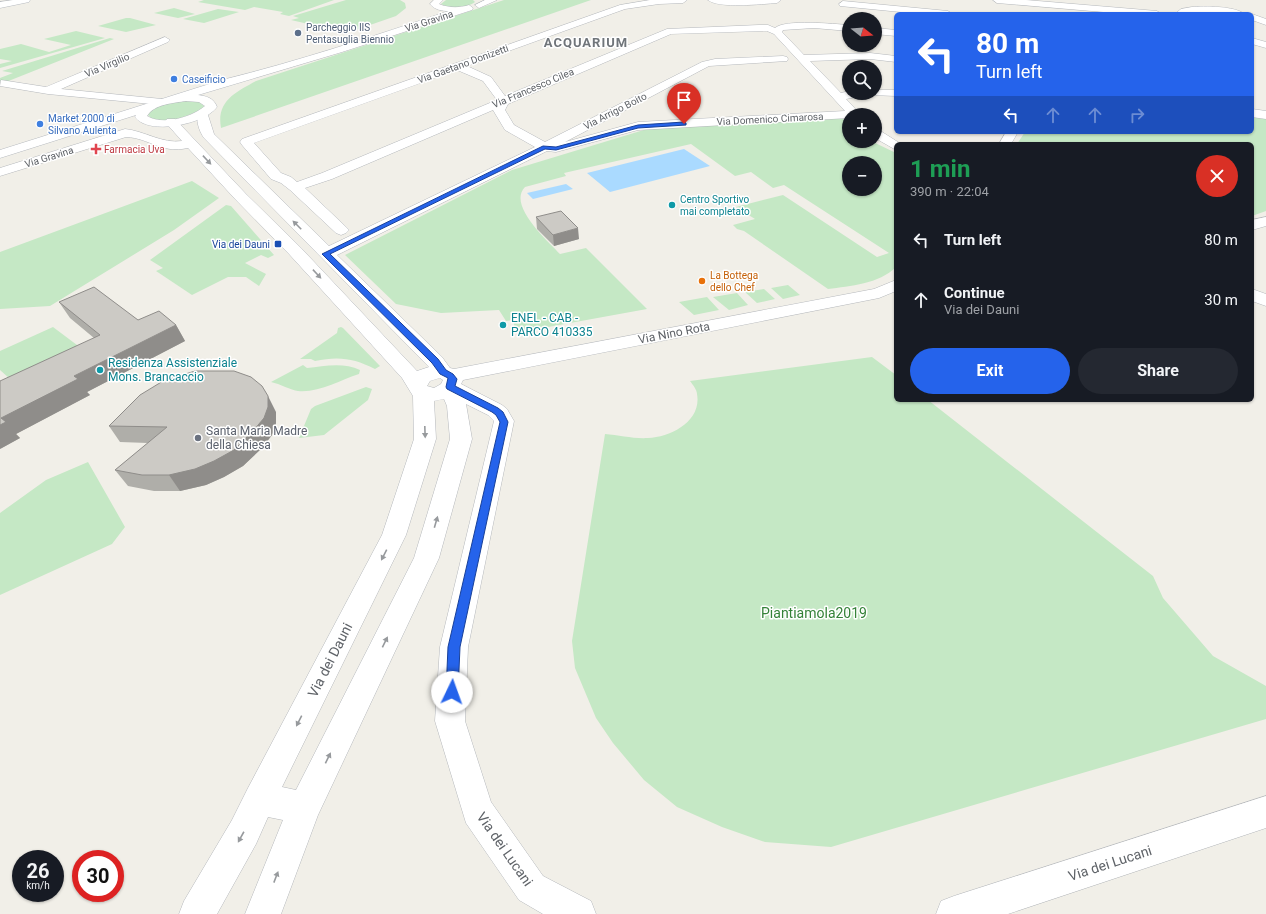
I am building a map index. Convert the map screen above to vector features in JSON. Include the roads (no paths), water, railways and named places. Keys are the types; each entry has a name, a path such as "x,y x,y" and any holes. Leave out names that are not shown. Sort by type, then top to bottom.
{"street":[{"path":"0,3 9,0"},
{"path":"0,3 26,0"},
{"path":"431,5 448,9 469,8 480,2 493,0"},
{"name":"Via Gaetano Donizetti","path":"295,187 286,180 276,176 246,142 623,7 649,2 683,0"},
{"path":"712,0 741,3 777,0"},
{"path":"997,0 1134,12"},
{"path":"1206,0 1211,10"},
{"path":"843,4 927,12"},
{"name":"Via Gravina","path":"288,64 431,5"},
{"name":"Via Gravina","path":"288,64 339,50 469,8"},
{"path":"1177,12 1211,10 1226,12"},
{"path":"1254,18 1266,22"},
{"path":"842,27 788,26 780,28 777,32 849,108"},
{"name":"Via Francesco Cilea","path":"295,187 327,176 503,100 670,31 764,28 777,32"},
{"path":"882,32 894,33"},
{"name":"Via Virgilio","path":"48,91 165,40"},
{"path":"1254,42 1266,45"},
{"path":"802,58 823,56 870,56 894,59"},
{"name":"Via Arrigo Boito","path":"295,250 320,248 545,147 706,64 715,62 783,59"},
{"path":"62,135 226,82 245,78 288,64"},
{"path":"457,66 487,79 503,100 499,110 509,127 545,147"},
{"path":"62,135 121,122 171,122 183,120 207,109 225,91 245,78"},
{"name":"Via Virgilio","path":"1,84 157,104"},
{"path":"882,93 894,93"},
{"path":"175,99 196,98 209,102 203,120 208,135 435,361 448,378 495,410"},
{"path":"150,122 141,117 142,113 157,104"},
{"path":"1254,113 1266,115"},
{"name":"Via Domenico Cimarosa","path":"545,147 556,148 638,126 842,115"},
{"name":"Via dei Dauni","path":"171,122 295,250 410,374 420,390 425,439 394,535 259,799 244,832 197,914"},
{"name":"Via Gravina","path":"0,172 125,133 141,135 164,145 176,146 191,143"},
{"name":"Via Gravina","path":"0,154 62,135"},
{"path":"882,137 894,145"},
{"path":"295,187 341,230"},
{"path":"1254,224 1266,221"},
{"path":"1254,293 1266,288"},
{"name":"Via Nino Rota","path":"420,390 428,395 441,393 448,378 887,294"},
{"path":"1254,295 1266,301"},
{"path":"263,914 304,808 426,558 461,439 457,406 448,378"},
{"path":"459,422 466,414 478,409 495,410"},
{"name":"Via dei Lucani","path":"495,410 500,414 504,422 454,647 450,722 478,811 531,888 578,914"},
{"path":"259,799 304,808"},
{"name":"Via dei Lucani","path":"954,914 1266,812"}],"water":[{"path":"684,149 710,166 610,192 587,173"},
{"path":"566,184 573,189 533,199 527,193"}],"place":[{"name":"Parcheggio IIS Pentasuglia Biennio","path":"298,33"},
{"name":"Caseificio","path":"174,79"},
{"name":"Market 2000 di Silvano Aulenta","path":"40,124"},
{"name":"Farmacia Uva","path":"96,149"},
{"name":"Centro Sportivo mai completato","path":"672,205"},
{"name":"Via dei Dauni","path":"278,244"},
{"name":"La Bottega dello Chef","path":"702,281"},
{"name":"ENEL - CAB - PARCO 410335","path":"503,325"},
{"name":"Residenza Assistenziale Mons. Brancaccio","path":"100,370"},
{"name":"Santa Maria Madre della Chiesa","path":"198,438"}],"district":[{"name":"ACQUARIUM","path":"586,42"}],"park label":[{"name":"Piantiamola2019","path":"814,613"}]}
